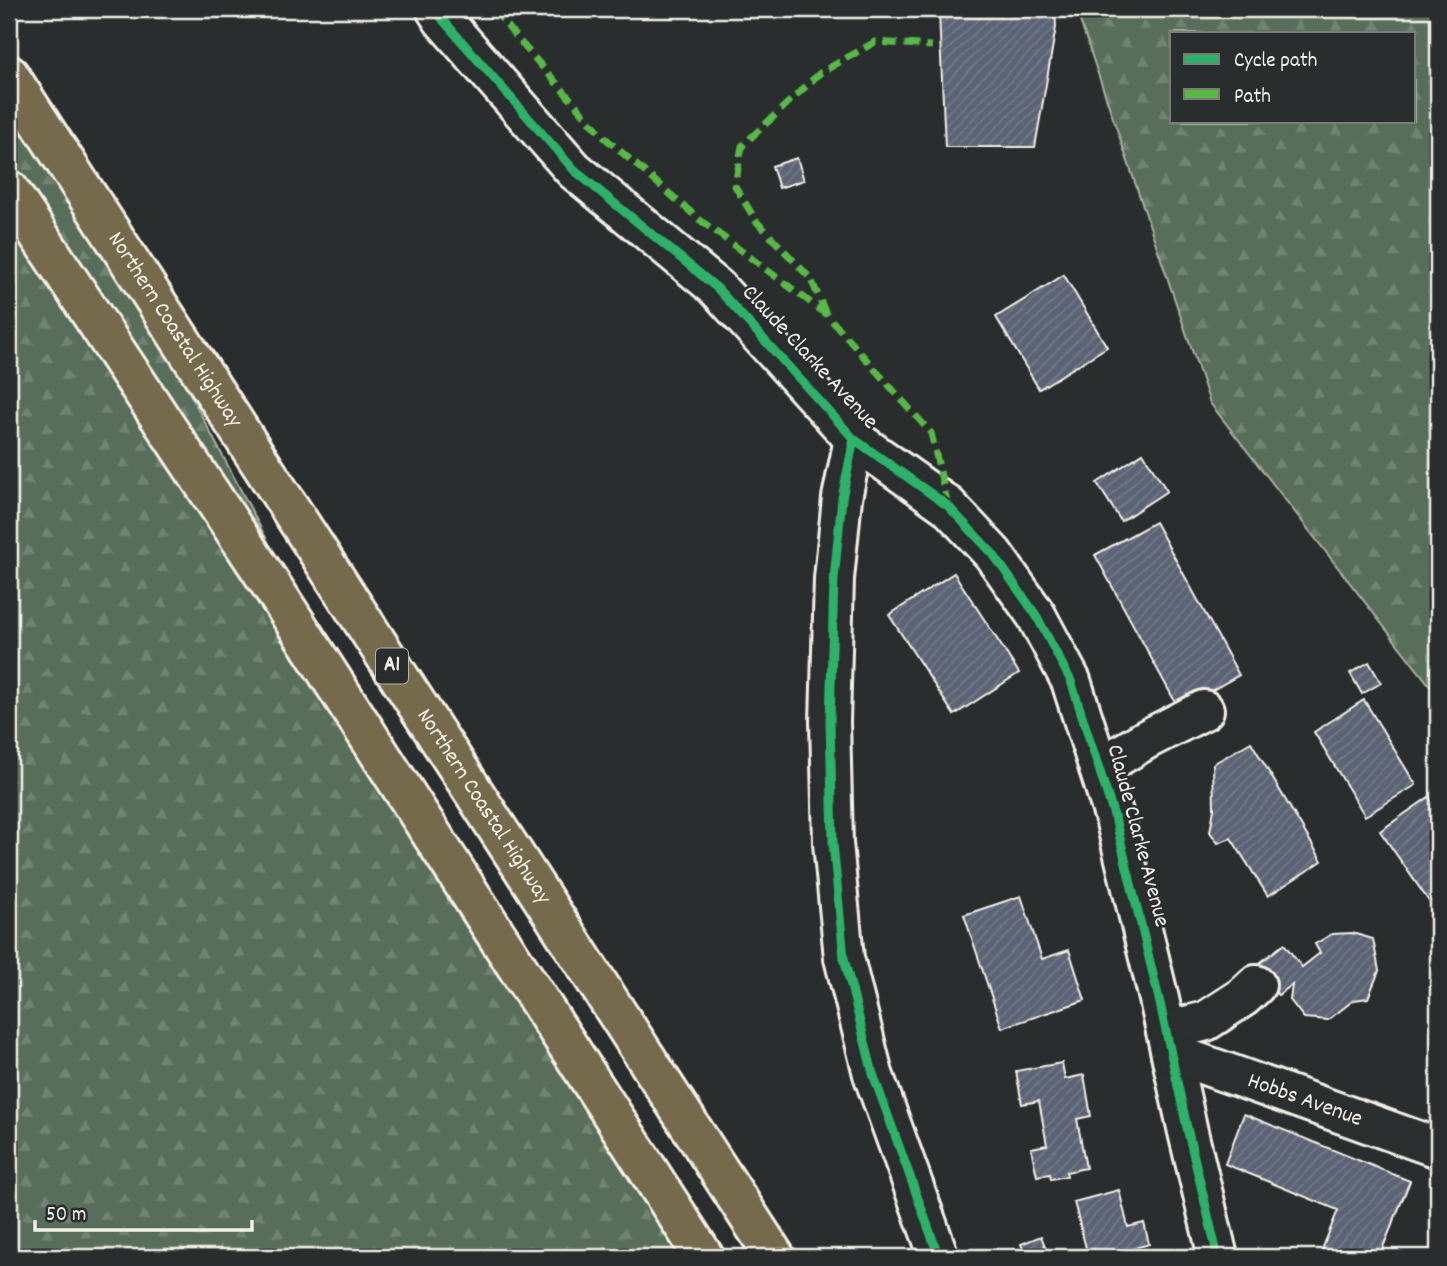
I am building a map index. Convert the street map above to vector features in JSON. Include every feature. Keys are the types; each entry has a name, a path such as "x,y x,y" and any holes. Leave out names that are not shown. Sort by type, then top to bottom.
{"highway":[{"name":"Northern Coastal Highway","path":"9,75 775,1257"},
{"path":"9,190 273,588 704,1257"}],"street":[{"name":"Claude Clarke Avenue","path":"436,9 574,170 717,288 854,439 948,506 993,554 1036,615 1071,681 1116,822 1217,1257"},
{"path":"854,439 842,498 834,579 830,723 833,843 844,958 873,1074 939,1257"},
{"path":"1099,768 1147,739 1204,710"},
{"path":"1168,1042 1206,1021 1256,985"},
{"name":"Hobbs Avenue","path":"1168,1042 1438,1148"}],"green space":[{"path":"1076,9 1438,9 1438,696 1210,403"},
{"path":"9,51 464,913 685,1257 9,1257"}],"building":[{"path":"953,9 1055,9 1056,27 1035,147 945,147 939,13"},
{"path":"797,158 804,180 779,188 772,166"},
{"path":"1064,275 1107,347 1039,389 996,317"},
{"path":"1143,453 1167,491 1121,521 1097,483"},
{"path":"1155,522 1239,675 1179,709 1095,555"},
{"path":"954,573 1019,673 954,715 889,615"},
{"path":"1369,662 1381,683 1362,694 1350,673"},
{"path":"1364,700 1416,785 1365,816 1314,732"},
{"path":"1251,742 1322,861 1268,896 1231,838 1218,843 1210,832 1214,809 1213,764"},
{"path":"1429,797 1438,811 1438,903 1433,907 1380,831"},
{"path":"1021,896 1042,959 1069,950 1085,1000 1002,1028 964,915"},
{"path":"1352,933 1373,939 1379,971 1368,998 1354,1000 1328,1020 1304,1018 1290,1000 1292,985 1278,995 1256,966 1284,944 1302,967 1320,953 1315,944 1332,934"},
{"path":"1062,1063 1065,1079 1084,1075 1091,1116 1077,1119 1086,1168 1066,1172 1067,1176 1051,1179 1050,1174 1037,1176 1031,1148 1047,1145 1039,1101 1022,1104 1016,1071"},
{"path":"1244,1114 1410,1181 1379,1257 1319,1257 1338,1210 1225,1164"},
{"path":"1119,1190 1128,1227 1144,1223 1149,1244 1125,1251 1127,1257 1079,1257 1078,1255 1087,1252 1074,1202"},
{"path":"1041,1236 1048,1254 1026,1257 1021,1244"}],"marked path":[{"path":"494,9 604,137 700,220 826,314 931,433 948,506"},
{"path":"826,314 811,279 756,221 735,186 742,146 820,73 875,42 932,46"}],"cycle path":[{"path":"436,9 574,170 717,288 854,439 948,506 993,554 1036,615 1071,681 1116,822 1218,1257"},
{"path":"854,439 842,498 834,579 830,722 833,843 844,958 873,1074 939,1257"}]}
